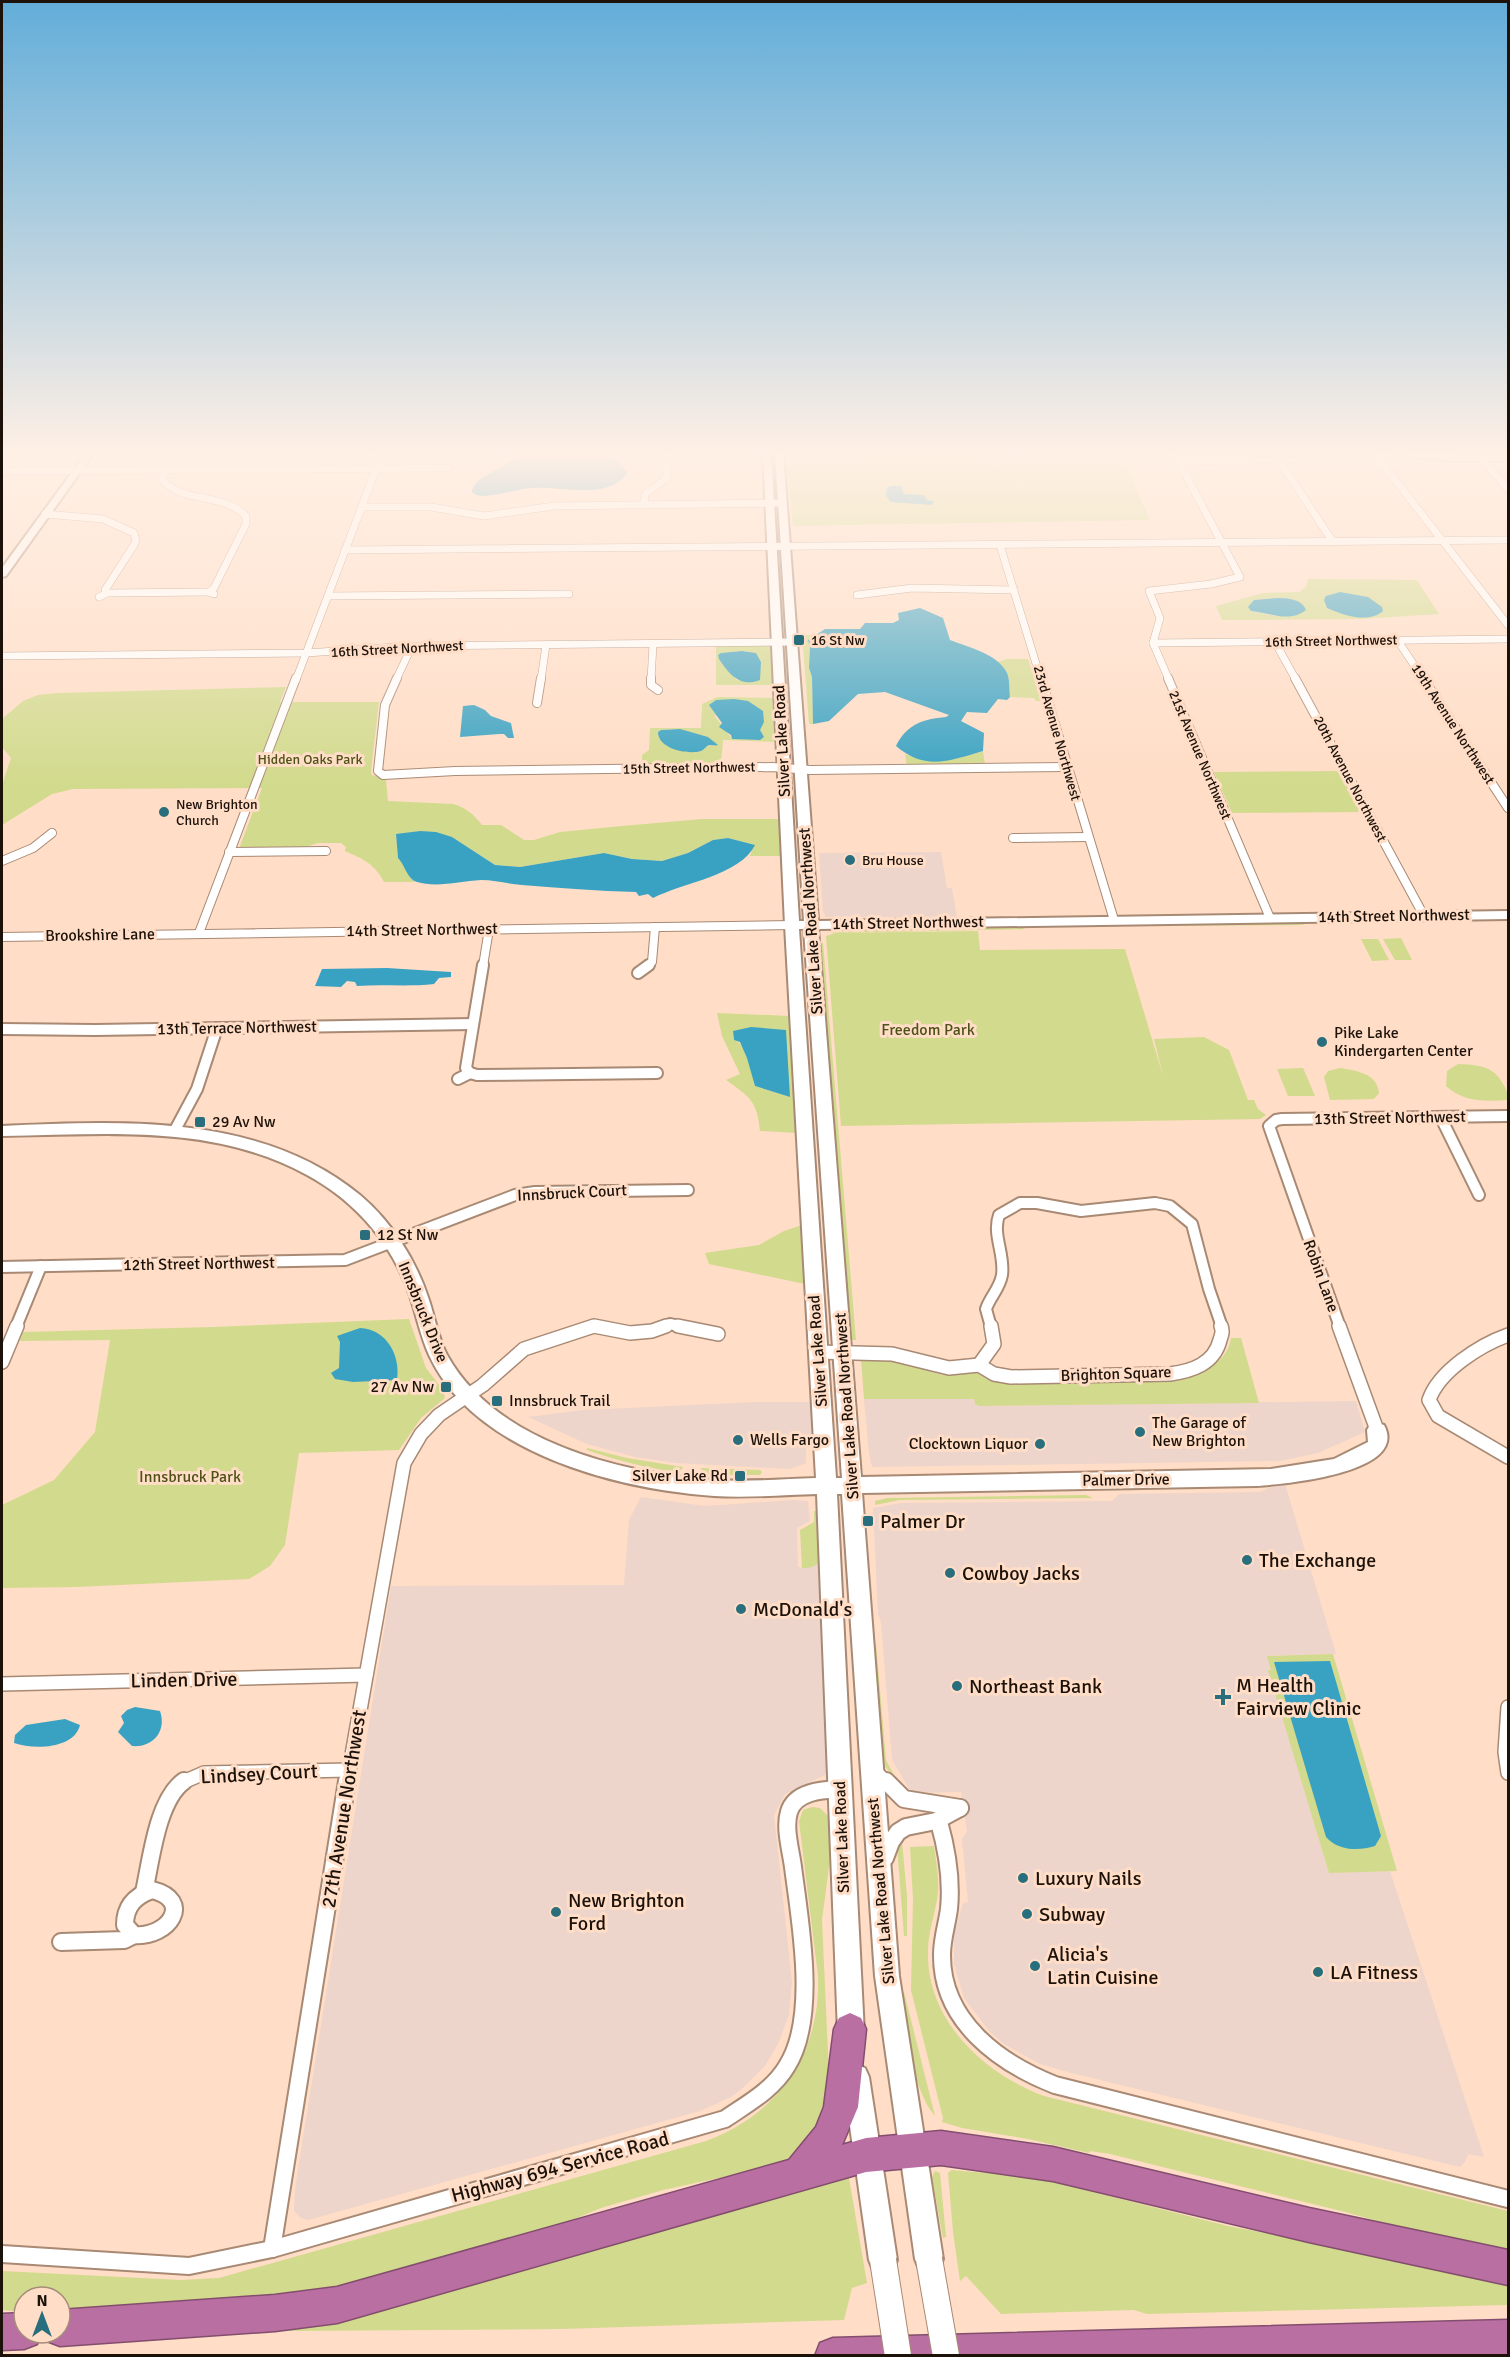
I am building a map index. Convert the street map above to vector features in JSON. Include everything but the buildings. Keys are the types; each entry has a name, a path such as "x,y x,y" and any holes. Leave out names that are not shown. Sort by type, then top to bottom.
{"highway":[{"path":"800,2173 828,2139 841,2107 850,2029"},
{"path":"72,2327 275,2313 338,2305 866,2155 912,2149 941,2148 1053,2164 1309,2225 1509,2268"},
{"path":"833,2355 1509,2338"}],"main road":[{"name":"Silver Lake Road","path":"780,563 785,642 783,768 827,1486 850,2029 866,2155 898,2355"},
{"name":"Silver Lake Road Northwest","path":"785,642 800,770 844,1352 887,1976 929,2259 946,2355"},
{"name":"14th Street Northwest","path":"792,925 1509,915"},
{"name":"Innsbruck Drive","path":"2,1131 95,1127 175,1130 231,1139 286,1157 311,1170 354,1199 392,1242 411,1276 440,1358 452,1378 467,1395 494,1418 535,1442 589,1464 633,1478 663,1483 717,1488 853,1486"},
{"name":"Palmer Drive","path":"853,1486 1285,1476 1340,1463 1370,1452 1378,1445 1377,1430"}],"street":[{"path":"107,593 106,588 122,563"},
{"path":"99,597 107,593 212,593 227,563"},
{"path":"199,933 340,563"},
{"name":"23rd Avenue Northwest","path":"1006,563 1114,920"},
{"path":"1153,643 1160,618 1149,591 1211,584 1240,577 1233,563"},
{"path":"1460,563 1509,625"},
{"path":"857,595 870,591 900,590 1014,590"},
{"path":"328,596 569,594"},
{"name":"16th Street Northwest","path":"1153,643 1509,639"},
{"name":"19th Avenue Northwest","path":"1398,641 1509,808"},
{"name":"16th Street Northwest","path":"2,656 306,653 412,646 785,642"},
{"name":"20th Avenue Northwest","path":"1275,642 1424,916"},
{"name":"21st Avenue Northwest","path":"1153,643 1269,918"},
{"path":"653,644 651,685 658,690"},
{"path":"537,703 546,645"},
{"name":"15th Street Northwest","path":"412,646 385,705 378,771 383,775 455,771 1067,767"},
{"path":"2,861 24,853 52,833"},
{"path":"1013,838 1088,837"},
{"path":"229,852 326,851"},
{"name":"14th Street Northwest","path":"199,933 792,925"},
{"path":"638,973 651,962 655,927"},
{"path":"489,929 466,1068 470,1073 477,1076 657,1073"},
{"name":"Brookshire Lane","path":"2,937 199,933"},
{"name":"13th Terrace Northwest","path":"2,1029 473,1024"},
{"path":"175,1130 197,1089 217,1028"},
{"path":"458,1079 470,1073"},
{"name":"13th Street Northwest","path":"1272,1122 1282,1119 1509,1116"},
{"path":"1442,1118 1479,1195"},
{"name":"Robin Lane","path":"1272,1122 1269,1131 1377,1430"},
{"name":"Innsbruck Court","path":"392,1242 515,1195 535,1192 688,1190"},
{"name":"Brighton Square","path":"1020,1203 1037,1203 1065,1209 1102,1210 1155,1203 1177,1210 1192,1224 1209,1289 1223,1330 1218,1350 1203,1365 1189,1371 1170,1374 1011,1377 998,1376 979,1365 994,1344 986,1309 1002,1277 1002,1263 995,1226 999,1215 1008,1208 1020,1203"},
{"name":"12th Street Northwest","path":"2,1267 330,1261 345,1260 392,1242"},
{"path":"2,1362 41,1266"},
{"path":"467,1395 504,1368 524,1349 594,1326 630,1333 652,1331 670,1324 718,1334"},
{"path":"1509,1335 1483,1346 1467,1357 1432,1392 1429,1400 1431,1408 1438,1416 1509,1457"},
{"path":"818,1352 902,1357 947,1370 979,1365"},
{"name":"27th Avenue Northwest","path":"272,2249 349,1770 404,1463 421,1434 439,1415 467,1395"},
{"name":"Linden Drive","path":"2,1684 366,1675"},
{"path":"1509,1707 1505,1752 1509,1773"},
{"path":"871,1767 904,1799 960,1808 939,1822 906,1826 898,1830 889,1847 879,1881"},
{"name":"Lindsey Court","path":"134,1935 128,1931 124,1918 130,1903 144,1892 166,1802 175,1788 204,1773 349,1770"},
{"name":"Highway 694 Service Road","path":"2,2254 189,2266 272,2249 725,2119 765,2091 788,2064 798,2036 806,1999 800,1916 789,1835 789,1811 800,1798 817,1790 840,1789"},
{"path":"939,1822 950,1882 942,1965 949,1991 956,2009 975,2036 1008,2064 1027,2075 1055,2085 1509,2199"},
{"path":"61,1942 124,1940 134,1935 157,1934 165,1928 174,1913 172,1898 167,1893 152,1890 144,1892"}],"shaded area":[{"path":"941,852 947,888 952,888 957,917 826,917 823,911 819,853"},
{"path":"864,1399 974,1399 975,1404 980,1406 1356,1401 1365,1432 1318,1453 1280,1461 872,1467"},
{"path":"757,1402 812,1402 814,1438 806,1438 806,1463 790,1469 676,1463 635,1457 587,1444 528,1417 583,1410"},
{"path":"1285,1484 1336,1654 1268,1656 1271,1670 1269,1670 1329,1873 1390,1871 1484,2157 1468,2154 1460,2167 1071,2073 1040,2064 1004,2044 990,2032 964,1998 954,1965 954,1934 963,1903 968,1902 962,1839 967,1831 961,1792 909,1793 892,1759 881,1622 878,1614 873,1508 901,1503 1112,1501 1119,1494 1260,1492 1275,1485"},
{"path":"641,1497 705,1506 808,1501 810,1521 797,1528 798,1567 804,1568 821,1561 827,1770 825,1775 785,1794 774,1815 792,1982 789,2015 778,2044 765,2066 743,2088 731,2097 700,2111 308,2220 301,2218 294,2211 295,2188 391,1586 624,1585 629,1520"}],"green space":[{"path":"1308,579 1417,580 1439,614 1360,619 1222,620 1216,606 1263,593 1299,592 1306,587","holes":["1286,598 1276,616 1251,611 1254,600"]},
{"path":"802,635 814,635 808,641 809,668 812,677 813,724 809,724"},
{"path":"716,645 771,646 774,685 716,685","holes":["744,651 756,653 761,662 737,680 721,662 721,653"]},
{"path":"1007,659 1028,659 1041,701 1036,701 1034,698 1010,697 1009,679 997,662"},
{"name":"Hidden Oaks Park","path":"286,687 280,702 379,702 371,771 372,775 386,780 388,801 453,804 469,812 482,825 501,825 524,840 534,840 560,832 702,819 779,819 781,856 750,856 754,845 728,838 713,840 688,853 662,861 632,859 604,853 520,867 495,865 452,837 420,831 396,835 398,858 415,882 384,882 372,866 345,851 346,847 341,843 318,843 303,848 241,848 262,788 73,789 52,794 2,825 2,785 11,758 2,747 2,719 23,701 38,695 58,693"},
{"path":"717,697 775,698 776,742 723,740 721,764 642,765 642,755 649,750 650,728 701,728 702,704","holes":["714,715 760,730 762,735 760,740 732,739","674,729 708,737 715,746 709,745 700,751 677,749 661,730"]},
{"path":"983,751 985,764 907,766 905,754 935,761"},
{"path":"1339,771 1361,812 1232,813 1214,772"},
{"path":"1302,923 1304,925 1131,926"},
{"path":"1023,927 1025,929 827,933 876,929"},
{"name":"Freedom Park","path":"978,931 980,950 1125,949 1163,1076 1154,1039 1204,1037 1229,1050 1248,1100 1254,1100 1258,1109 1266,1115 1260,1119 841,1126 826,936 835,933"},
{"path":"1401,938 1412,960 1395,960 1383,939"},
{"path":"1361,939 1378,939 1389,960 1372,961"},
{"path":"820,943 823,943 856,1340 852,1340"},
{"path":"717,1013 790,1016 797,1133 760,1131 757,1113 751,1101 726,1080 740,1074 722,1036","holes":["734,1031 790,1097 755,1086 746,1053 743,1047 733,1039"]},
{"path":"1458,1064 1477,1066 1493,1072 1502,1082 1508,1100 1476,1100 1453,1092 1446,1086 1447,1071"},
{"path":"1303,1068 1315,1096 1288,1096 1277,1069"},
{"path":"1340,1068 1370,1077 1379,1093 1374,1099 1330,1100 1324,1077 1328,1071"},
{"path":"802,1225 805,1284 709,1264 705,1253 759,1245 784,1231"},
{"name":"Innsbruck Park","path":"409,1319 426,1368 443,1390 445,1398 421,1418 399,1450 299,1453 285,1545 270,1566 249,1579 2,1588 2,1505 54,1480 95,1432 110,1340 20,1341 23,1332"},
{"path":"1231,1338 1241,1338 1259,1403 979,1406 975,1404 974,1399 864,1399 861,1359 902,1363 942,1375 976,1373 1000,1382 1171,1379 1209,1368 1223,1356"},
{"path":"587,1448 627,1458 683,1467 679,1473 656,1469 610,1458 587,1450"},
{"path":"701,1468 760,1470 762,1472 760,1475 705,1475"},
{"path":"1086,1495 1093,1498 900,1500 875,1505 875,1501 887,1498"},
{"path":"814,1511 817,1511 821,1561 812,1567 802,1568 800,1530 814,1522"},
{"path":"876,1644 886,1760 898,1783 882,1762 873,1647"},
{"path":"1333,1654 1397,1871 1329,1873 1268,1670 1271,1670 1267,1656"},
{"path":"812,1807 820,1808 828,1816 829,1826 830,1859 822,1920 830,2097 827,2113 798,2154 756,2170 663,2190 601,2208 550,2229 339,2287 215,2307 72,2312 72,2285 12,2285 12,2311 2,2310 2,2271 181,2280 219,2278 706,2141 732,2129 754,2115 790,2078 803,2055 812,2031 817,2004 818,1976 799,1821 803,1810"},
{"path":"899,1840 902,1842 907,1896 907,1936 904,1936 897,1846"},
{"path":"934,1846 938,1886 928,1944 930,1976 937,2000 948,2021 980,2059 1000,2074 1044,2096 1508,2211 1508,2257 1345,2212 1110,2154 1090,2151 1089,2153 942,2122 943,2118 911,1990 913,1899 910,1847"},
{"path":"902,1992 904,1992 935,2116 927,2105 915,2075 904,2023"},
{"path":"951,2170 1033,2177 1228,2226 1508,2278 1508,2305 1147,2314 1134,2310 1001,2314 966,2276 960,2281 948,2173"},
{"path":"935,2171 940,2173 946,2237 943,2238 932,2177"},
{"path":"839,2175 849,2178 867,2283 852,2288 844,2320 562,2329 288,2331 288,2320"}],"water":[{"path":"1340,592 1368,597 1382,607 1383,611 1363,618 1327,608 1324,600 1326,596"},
{"path":"1277,598 1298,601 1306,610 1286,617 1251,611 1248,607 1254,600"},
{"path":"920,608 943,618 950,640 990,656 1003,666 1007,673 1010,697 1007,700 998,699 987,713 967,712 961,721 984,733 983,751 938,762 917,759 907,754 896,746 905,732 923,721 949,715 885,692 858,694 829,721 813,724 808,640 825,629 860,629 865,623 893,623 899,620 898,613"},
{"path":"742,651 756,653 761,662 760,680 741,681 727,670 719,659 718,655 721,653"},
{"path":"716,700 748,701 763,711 764,722 760,730 764,737 760,740 732,739 731,735 719,727 722,723 709,705"},
{"path":"474,705 491,716 511,723 514,738 508,738 504,734 460,737 463,706"},
{"path":"680,729 708,737 718,745 709,745 701,751 689,752 668,747 659,738 658,732 661,730"},
{"path":"436,832 452,837 495,865 520,867 604,853 632,859 662,861 688,853 713,840 728,838 755,845 748,855 724,871 653,898 648,894 639,896 636,892 522,885 486,880 441,884 417,882 411,878 398,858 396,834"},
{"path":"387,968 451,972 451,977 439,978 434,984 424,985 357,986 355,982 347,981 341,987 315,986 322,969"},
{"path":"751,1027 786,1030 790,1097 755,1086 747,1058 740,1042 734,1040 733,1031"},
{"path":"360,1328 377,1333 390,1345 397,1361 397,1380 353,1382 335,1379 331,1373 339,1368 340,1342 337,1336"},
{"path":"1330,1661 1381,1836 1375,1846 1369,1848 1349,1849 1336,1845 1326,1837 1274,1662"},
{"path":"135,1707 160,1711 162,1718 162,1725 156,1737 140,1746 132,1746 118,1732 124,1723 121,1716 127,1710"},
{"path":"65,1719 80,1725 70,1739 62,1743 32,1747 14,1743 15,1735 26,1725"}],"place":[{"name":"16 St Nw","path":"799,640"},
{"name":"New Brighton Church","path":"164,812"},
{"name":"Bru House","path":"850,860"},
{"name":"Pike Lake Kindergarten Center","path":"1322,1042"},
{"name":"29 Av Nw","path":"200,1122"},
{"name":"12 St Nw","path":"365,1235"},
{"name":"27 Av Nw","path":"446,1387"},
{"name":"Innsbruck Trail","path":"497,1401"},
{"name":"The Garage of New Brighton","path":"1140,1432"},
{"name":"Wells Fargo","path":"738,1440"},
{"name":"Clocktown Liquor","path":"1040,1444"},
{"name":"Silver Lake Rd","path":"740,1476"},
{"name":"Palmer Dr","path":"868,1521"},
{"name":"The Exchange","path":"1247,1560"},
{"name":"Cowboy Jacks","path":"950,1573"},
{"name":"McDonald's","path":"741,1609"},
{"name":"Northeast Bank","path":"957,1686"},
{"name":"M Health Fairview Clinic","path":"1223,1697"},
{"name":"Luxury Nails","path":"1023,1878"},
{"name":"New Brighton Ford","path":"556,1912"},
{"name":"Subway","path":"1027,1914"},
{"name":"Alicia's Latin Cuisine","path":"1035,1966"},
{"name":"LA Fitness","path":"1318,1972"}]}
